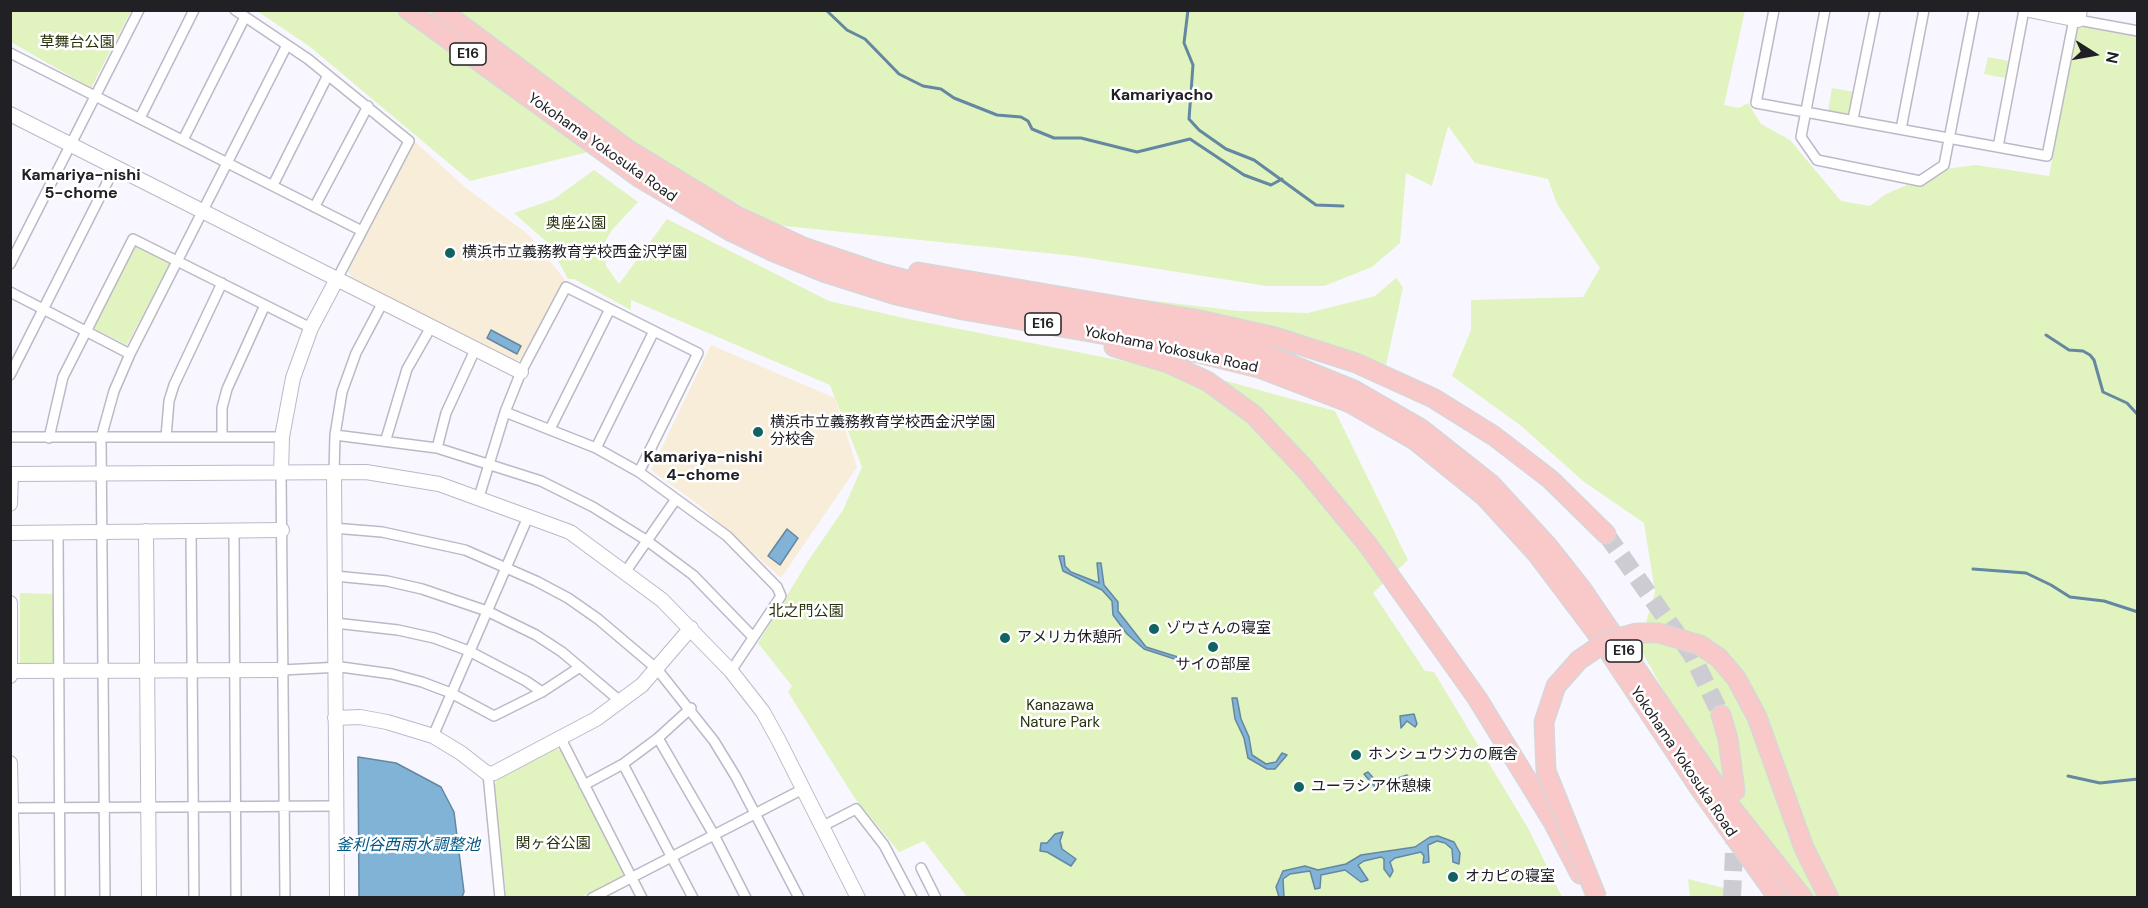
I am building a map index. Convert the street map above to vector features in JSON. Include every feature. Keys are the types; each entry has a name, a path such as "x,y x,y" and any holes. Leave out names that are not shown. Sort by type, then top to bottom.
{"highway":[{"name":"Yokohama Yokosuka Road","path":"408,10 627,149 734,223 826,273 896,295 963,310 1216,356 1360,401"},
{"name":"Yokohama Yokosuka Road","path":"441,10 532,90"},
{"name":"Yokohama Yokosuka Road","path":"734,223 761,228 842,261 938,288 1174,331 1263,353 1327,377 1360,401 1418,434 1491,484 1547,544 1594,607 1726,802 1803,897"},
{"name":"E16","path":"761,228 911,270 1056,294 1260,334 1373,370 1433,398 1526,460 1567,495 1606,534"},
{"name":"E16","path":"826,273 912,306 1135,352 1179,367 1208,381 1254,415 1271,431 1368,545 1422,618 1501,736 1553,822 1591,897"},
{"name":"Yokohama Yokosuka Road","path":"1418,434 1484,496 1537,554 1595,631 1700,789 1778,897"},
{"name":"E16","path":"1597,897 1550,784 1543,754 1544,722 1556,686 1579,660 1607,641 1637,633 1659,633 1700,645 1719,658 1736,678 1757,717 1804,848 1829,897"},
{"path":"1721,715 1728,739 1735,790"}],"street":[{"path":"10,264 139,10"},
{"path":"140,118 194,10"},
{"path":"235,10 267,29 368,106 409,141 311,328 293,378 282,436 285,897"},
{"path":"1774,10 1756,102 2047,156 2078,16"},
{"path":"1825,10 1801,137 1817,160 1920,181 1944,165 1974,10"},
{"path":"1853,119 1875,10"},
{"path":"1901,129 1924,10"},
{"path":"1998,147 2024,10"},
{"path":"2029,10 2078,16 2138,31"},
{"path":"183,140 245,17"},
{"path":"105,897 101,438 114,391 130,354 287,45"},
{"path":"10,53 362,231"},
{"path":"273,185 328,75"},
{"path":"315,206 368,106"},
{"path":"10,114 521,372"},
{"path":"10,375 115,167"},
{"path":"49,438 63,377 133,239 311,328"},
{"path":"166,437 169,401 174,385 222,284"},
{"path":"479,497 505,412 521,372 566,287 698,353 639,472"},
{"path":"10,292 130,354"},
{"path":"337,897 333,670 334,435 342,392 356,353 382,303"},
{"path":"222,437 222,408 226,389 265,305"},
{"path":"550,429 610,309"},
{"path":"386,439 407,369 431,327"},
{"path":"596,448 654,331"},
{"path":"437,448 446,413 475,350"},
{"path":"505,412 596,448 639,472 727,537 780,592 781,596 731,671"},
{"path":"334,435 386,439 437,448 489,462 541,481 593,507 646,540 693,575 753,637"},
{"path":"10,437 282,436"},
{"path":"10,504 11,474 366,472 439,484 570,532 626,571 662,600 731,671 763,712 858,897"},
{"path":"626,571 676,499"},
{"path":"433,736 528,517"},
{"path":"333,528 423,539 465,550 505,566 568,598 598,619 657,669 691,708 714,741 756,814 799,897"},
{"path":"10,532 282,530"},
{"path":"146,531 149,897"},
{"path":"191,531 194,897"},
{"path":"234,531 236,897"},
{"path":"58,532 60,897"},
{"path":"335,576 387,581 422,589 487,610 536,635 620,700"},
{"path":"10,603 11,673 235,669 333,670 341,668 392,674 451,693 494,716 542,692 580,667"},
{"path":"335,622 398,630 470,651 542,692"},
{"path":"488,774 561,740 620,700 657,669 691,628"},
{"path":"584,785 623,764 658,738 691,708"},
{"path":"335,718 387,722 433,736 462,753 488,774 500,897"},
{"path":"658,738 714,835 746,897"},
{"path":"561,740 642,897"},
{"path":"10,763 13,897"},
{"path":"623,764 693,897"},
{"path":"592,897 803,789"},
{"path":"12,808 335,806"},
{"path":"823,826 856,809 884,845 912,897"},
{"path":"921,868 936,897"}],"shaded area":[{"name":"横浜市立義務教育学校西金沢学園","path":"414,141 465,187 529,235 565,280 524,358 517,361 351,278 348,271"},
{"name":"横浜市立義務教育学校西金沢学園 分校舎","path":"711,345 835,398 857,467 781,578 699,505 651,470"}],"green space":[{"name":"草舞台公園","path":"11,10 131,11 91,88 11,42"},
{"path":"257,11 1745,11 1724,105 1739,108 1748,103 1761,124 1790,140 1841,201 1870,206 1886,194 1907,185 1921,186 1945,169 1976,165 2049,176 2077,27 2082,25 2137,35 2137,897 1814,897 1776,853 1721,781 1679,719 1639,646 1655,592 1644,523 1583,481 1520,425 1452,376 1471,330 1471,300 1583,297 1600,268 1557,204 1548,179 1475,163 1448,126 1432,186 1406,173 1400,243 1372,267 1324,286 1267,286 1075,256 775,225 629,142 470,181 309,46"},
{"path":"1988,57 2009,61 2005,78 1984,74"},
{"path":"1832,88 1855,92 1851,111 1846,114 1828,111"},
{"path":"594,170 638,202 612,230 603,245 606,266 619,284 667,219 829,301 908,319 1226,381 1335,411 1408,560 1373,593 1425,671 1434,672 1528,828 1562,897 967,897 924,841 899,852 854,797 788,692 792,686 758,643 808,561 843,510 862,467 830,385 631,300 631,310 574,279 568,279 550,245 514,213 554,199"},
{"path":"134,245 139,245 171,261 127,345 93,328"},
{"path":"1396,278 1403,287 1386,365 1300,335 1114,296 1238,311 1308,313 1375,296"},
{"path":"20,593 55,594 56,663 53,668 20,667"},
{"name":"関ヶ谷公園","path":"555,749 562,750 625,870 622,878 581,897 506,897 494,786 498,779"},
{"path":"1688,879 1724,888 1724,897 1690,897"}],"water":[{"path":"491,330 521,346 517,354 487,338"},
{"path":"787,529 798,538 780,565 768,556"},
{"path":"1059,556 1064,556 1065,566 1071,572 1099,583 1097,563 1101,563 1104,585 1118,602 1118,611 1146,647 1197,663 1196,666 1144,649 1127,634 1113,615 1112,601 1102,590 1063,571"},
{"path":"1232,698 1237,698 1252,755 1266,764 1276,762 1282,753 1287,755 1275,769 1267,769 1248,758 1244,738 1235,719"},
{"path":"1414,714 1417,724 1415,727 1407,721 1401,728 1400,716"},
{"name":"釜利谷西雨水調整池","path":"358,757 396,763 441,787 454,812 464,892 462,897 359,897"},
{"path":"1368,772 1376,781 1383,783 1407,775 1410,780 1400,785 1374,786 1364,774"},
{"path":"1063,832 1060,841 1062,849 1076,859 1071,866 1047,852 1040,851 1041,843 1047,843 1055,834"},
{"path":"1438,836 1454,842 1460,853 1459,864 1453,862 1452,849 1445,843 1437,841 1428,845 1429,862 1423,863 1424,856 1421,852 1395,858 1390,862 1393,871 1390,877 1384,869 1384,859 1381,857 1364,861 1358,865 1368,880 1361,882 1345,870 1321,875 1320,888 1315,889 1310,871 1290,874 1283,879 1284,897 1279,897 1276,887 1283,871 1305,866 1318,870 1346,864 1361,855 1415,847 1430,837"}],"waterway":[{"path":"826,10 847,30 865,39 899,74 923,86 941,89 954,98 997,115 1021,117 1028,121 1032,129 1054,138 1081,138 1137,152 1190,139 1244,175 1271,185 1282,179"},
{"path":"1188,10 1184,43 1193,65 1189,119 1199,130 1226,149 1254,160 1316,205 1343,206"},
{"path":"2046,335 2069,350 2083,351 2090,355 2094,360 2103,392 2127,403 2138,415"},
{"path":"1973,569 2026,573 2070,597 2104,601 2138,612"},
{"path":"2068,776 2100,783 2138,779"}],"tunnel":[{"path":"1606,534 1692,655 1721,715"},
{"path":"1732,898 1735,828"}],"place":[{"name":"横浜市立義務教育学校西金沢学園","path":"450,253"},
{"name":"横浜市立義務教育学校西金沢学園 分校舎","path":"758,432"},
{"name":"ゾウさんの寝室","path":"1154,629"},
{"name":"アメリカ休憩所","path":"1005,638"},
{"name":"サイの部屋","path":"1213,647"},
{"name":"ホンシュウジカの厩舎","path":"1356,755"},
{"name":"ユーラシア休憩棟","path":"1299,787"},
{"name":"オカピの寝室","path":"1453,877"}],"district":[{"name":"Kamariyacho","path":"1162,96"},
{"name":"Kamariya-nishi 5-chome","path":"81,185"},
{"name":"Kamariya-nishi 4-chome","path":"703,467"}],"park label":[{"name":"奥座公園","path":"576,224"},
{"name":"北之門公園","path":"806,612"},
{"name":"Kanazawa Nature Park","path":"1060,714"}]}
